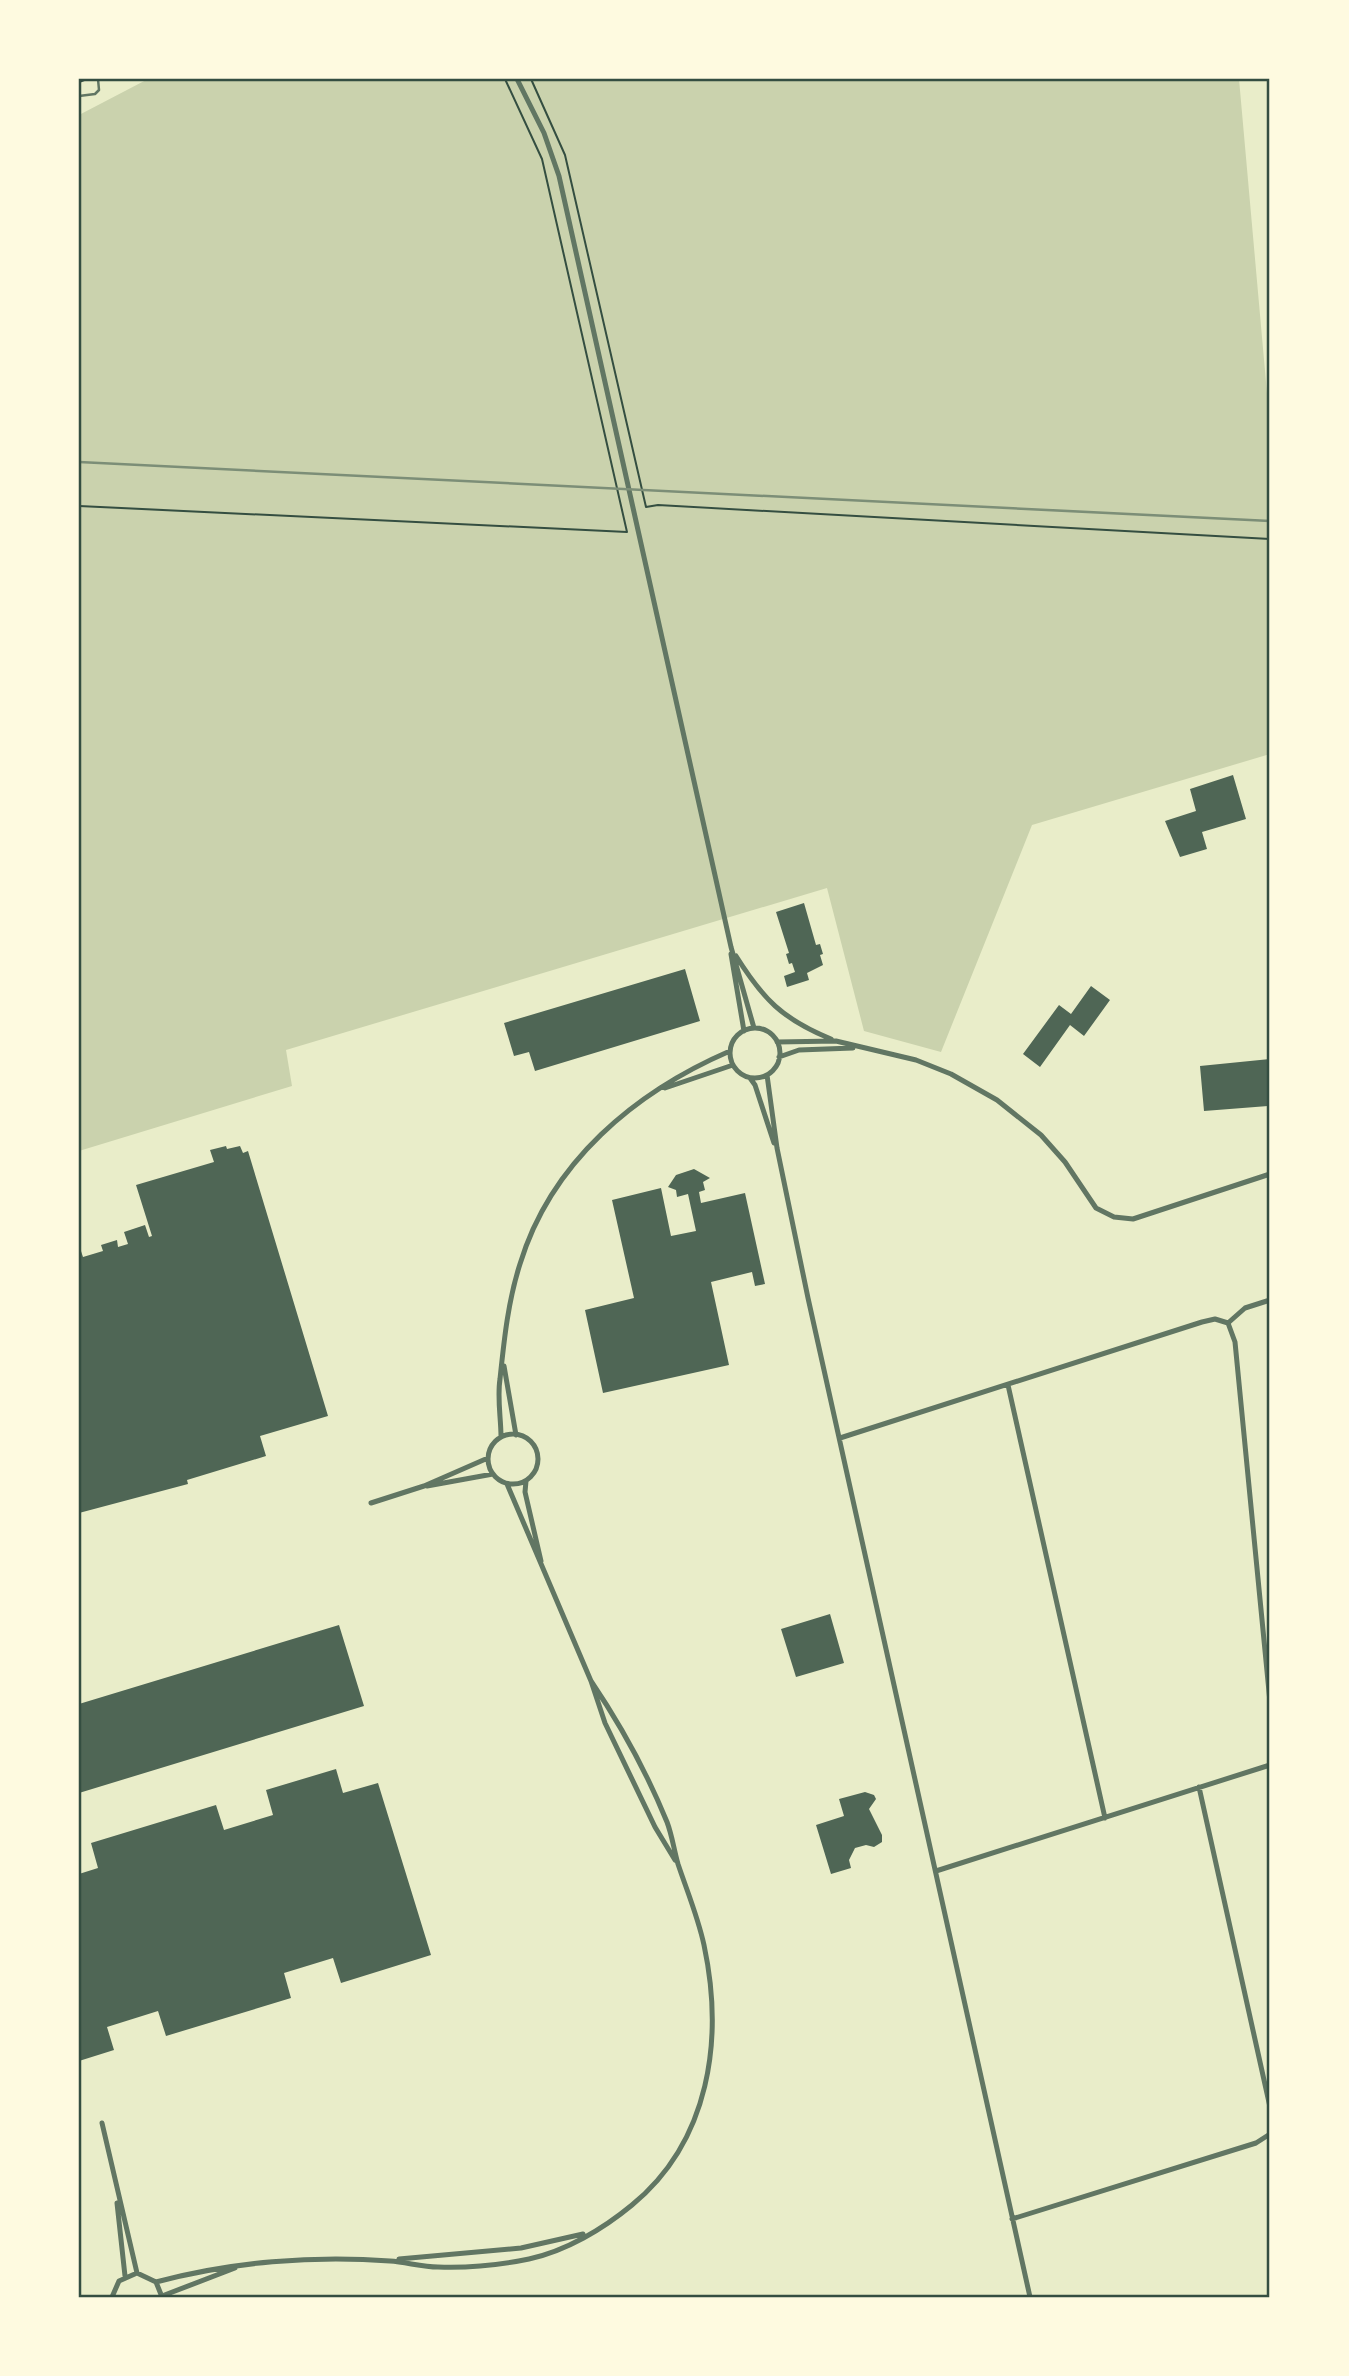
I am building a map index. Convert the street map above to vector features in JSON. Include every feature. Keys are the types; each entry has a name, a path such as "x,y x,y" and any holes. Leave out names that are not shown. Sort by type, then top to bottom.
{"street":[{"path":"517,79 544,133 559,176 731,947 754,1028"},
{"path":"731,947 731,967 744,1031"},
{"path":"731,947 754,987 794,1020 836,1041 934,1066 997,1100 1041,1135 1065,1162 1096,1208 1114,1217 1133,1219 1270,1174"},
{"path":"777,1148 750,1078 733,1065 730,1052 734,1039 744,1031 754,1028 767,1032 777,1042 779,1057"},
{"path":"777,1042 836,1041"},
{"path":"856,1047 799,1050 779,1057 767,1075 777,1148 1030,2297"},
{"path":"501,1437 499,1394 511,1300 519,1265 548,1200 598,1136 635,1105 698,1065 730,1052"},
{"path":"658,1091 733,1065"},
{"path":"750,1078 767,1075"},
{"path":"1228,1323 1245,1308 1270,1300"},
{"path":"840,1438 1202,1322 1216,1319 1228,1323 1236,1342 1270,1702"},
{"path":"503,1364 516,1435"},
{"path":"1008,1385 1105,1818"},
{"path":"507,1484 526,1480 532,1475 537,1459 531,1443 516,1435 501,1437 490,1450 488,1458 493,1474 507,1484 591,1681 605,1723 655,1827 678,1863"},
{"path":"370,1503 424,1486 488,1458"},
{"path":"424,1486 493,1474"},
{"path":"526,1480 525,1492 543,1568"},
{"path":"392,2260 437,2267 493,2264 548,2254 610,2222 659,2179 691,2129 706,2086 713,2033 712,1997 704,1944 667,1823 616,1718 591,1681"},
{"path":"936,1871 1270,1765"},
{"path":"630,1775 641,1770"},
{"path":"1199,1787 1270,2107"},
{"path":"102,2123 137,2273"},
{"path":"1012,2219 1256,2143 1270,2134"},
{"path":"117,2196 125,2276"},
{"path":"112,2297 114,2287 125,2276 137,2273 156,2282 203,2270 306,2260 392,2260 491,2252 586,2234"},
{"path":"491,2252 493,2264"},
{"path":"156,2282 162,2296 238,2267"}],"lane":[{"path":"79,96 95,94 99,90 98,79"}],"path":[{"path":"79,82 87,79"},
{"path":"79,506 627,532 542,159 505,79"},
{"path":"531,79 565,155 646,507 672,506 1270,539"}],"green space":[{"path":"148,79 1239,79 1270,427 1270,724 1267,724 1270,754 1032,825 941,1052 864,1031 827,888 286,1050 292,1086 79,1151 79,115"}],"building":[{"path":"1233,775 1246,819 1202,832 1207,849 1180,857 1165,821 1196,811 1190,789"},
{"path":"804,903 816,945 820,944 823,965 807,973 809,980 787,987 784,976 795,972 792,963 789,964 786,954 789,953 776,912"},
{"path":"685,969 700,1021 535,1071 529,1052 514,1056 504,1023"},
{"path":"1091,986 1110,1000 1084,1036 1070,1025 1040,1067 1023,1054 1059,1005 1071,1014"},
{"path":"1270,1059 1268,1106 1204,1111 1200,1066"},
{"path":"226,1146 227,1149 240,1146 243,1153 248,1151 328,1416 260,1436 266,1456 187,1480 188,1484 79,1513 79,1245 83,1257 103,1251 101,1245 117,1240 118,1247 128,1244 124,1232 145,1225 149,1237 152,1236 136,1185 214,1162 210,1150"},
{"path":"694,1169 710,1178 703,1182 705,1190 699,1192 701,1203 745,1193 765,1284 755,1286 752,1272 711,1282 729,1365 603,1393 585,1310 634,1298 612,1200 661,1188 671,1236 696,1231 688,1194 677,1197 676,1190 668,1187 676,1175"},
{"path":"830,1614 844,1663 796,1677 781,1629"},
{"path":"339,1625 364,1706 79,1793 79,1704"},
{"path":"336,1769 343,1793 378,1783 431,1955 341,1983 333,1958 284,1973 291,1998 166,2036 158,2011 107,2027 114,2050 79,2061 79,1874 98,1868 91,1843 216,1805 224,1830 273,1815 266,1790"},
{"path":"865,1792 874,1795 876,1799 869,1809 882,1835 882,1842 874,1847 866,1845 855,1848 849,1860 851,1868 831,1874 816,1825 844,1816 839,1799"}],"railway":[{"path":"79,462 1270,521"}]}
